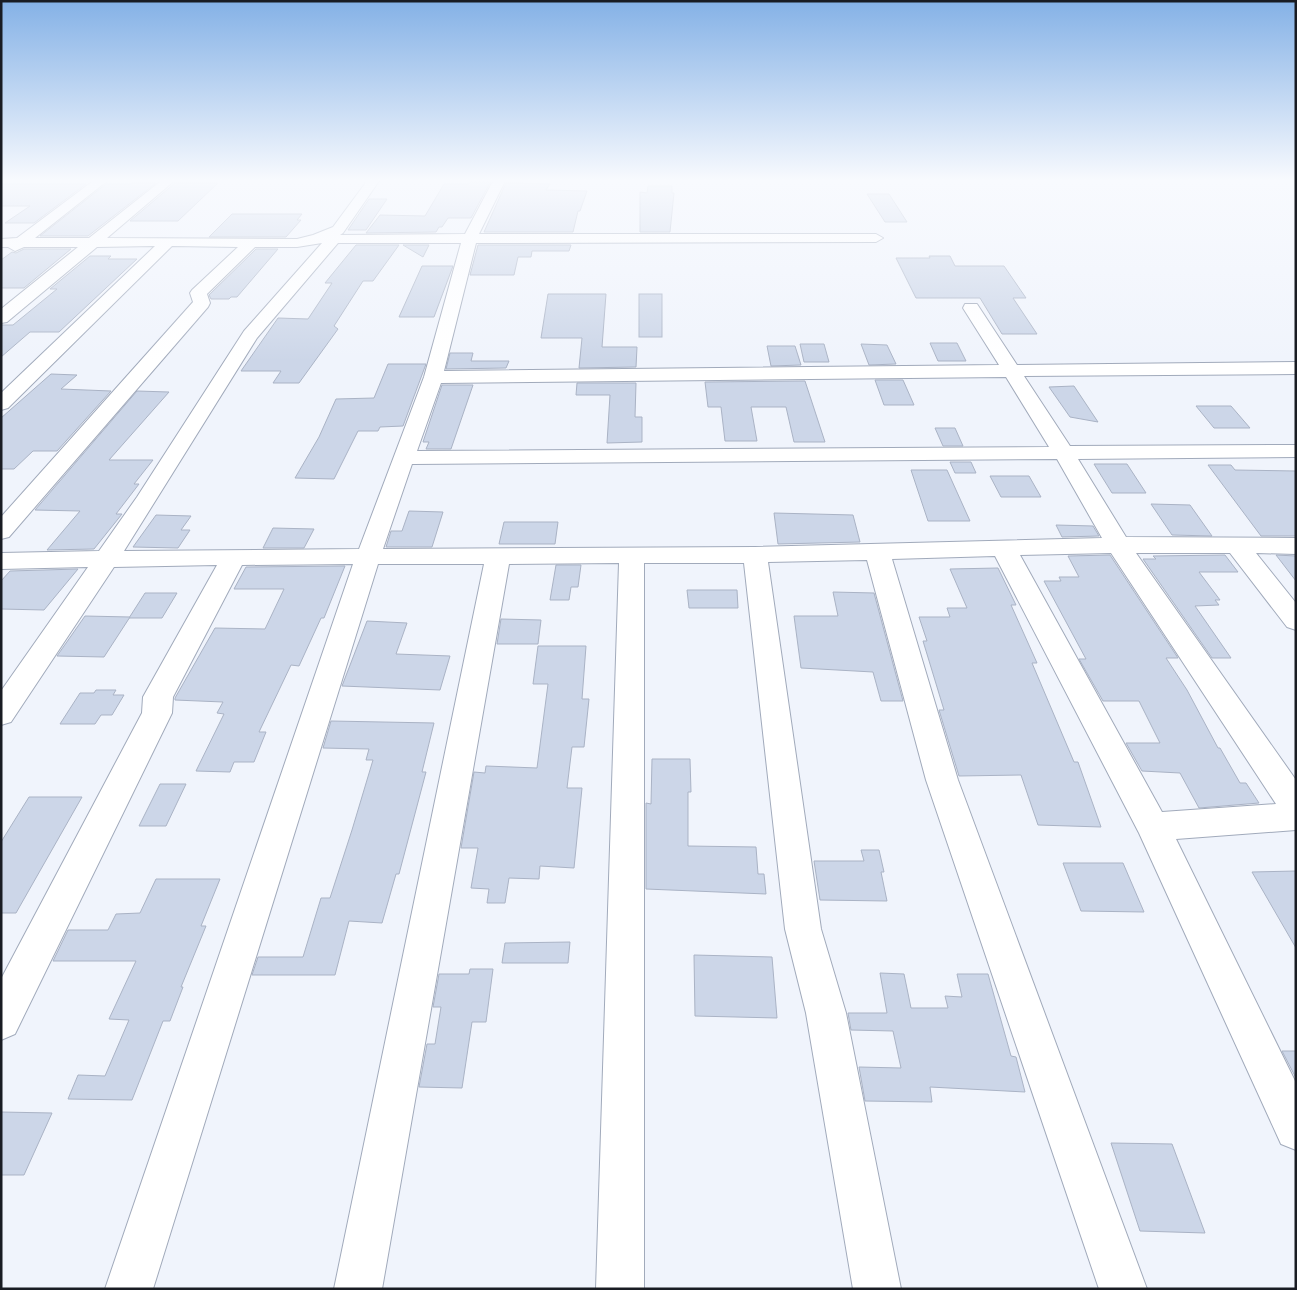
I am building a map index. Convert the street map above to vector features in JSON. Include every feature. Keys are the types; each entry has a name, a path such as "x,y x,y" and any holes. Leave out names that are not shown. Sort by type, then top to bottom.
{"street":[{"path":"1,243 297,243 310,241"},
{"path":"1,714 105,558 148,498 250,335 324,241"},
{"path":"130,1289 368,558 405,458 432,377 469,241"},
{"path":"1,404 168,242"},
{"path":"1,256 20,243"},
{"path":"1,318 95,243"},
{"path":"1,532 202,303 198,293 251,243"},
{"path":"971,308 1064,453 1118,546 1296,806"},
{"path":"432,377 1296,368"},
{"path":"405,458 1296,451"},
{"path":"1,561 234,557 498,558 878,553 1118,546 1296,546"},
{"path":"1237,546 1296,621"},
{"path":"1004,549 1153,827 1296,1129"},
{"path":"878,553 942,780 1123,1289"},
{"path":"755,555 803,929 826,1013 877,1289"},
{"path":"620,1289 632,556"},
{"path":"1,1020 157,713 158,697 234,557"},
{"path":"358,1289 498,558"},
{"path":"1153,827 1296,816"}],"building":[{"path":"356,245 399,245 373,281 363,281 334,326 338,329 299,383 273,383 281,371 241,371 278,318 308,319 332,283 325,283"},
{"path":"403,245 429,245 423,257"},
{"path":"478,245 571,245 569,251 532,251 531,257 518,257 514,275 470,275"},
{"path":"24,249 71,249 24,288 1,288 1,260 12,252 16,253"},
{"path":"256,249 278,249 237,297 211,299 209,295"},
{"path":"90,256 111,256 108,259 137,259 59,332 30,332 1,357 1,325 13,325 57,289 50,289"},
{"path":"929,256 950,256 955,266 1004,266 1026,298 1013,298 1037,334 1002,334 980,298 916,298 896,258 930,258"},
{"path":"422,266 453,266 434,317 399,317"},
{"path":"548,294 606,294 602,347 637,347 636,367 579,368 582,338 541,338"},
{"path":"639,294 662,294 662,337 639,337"},
{"path":"930,343 957,343 966,361 938,361"},
{"path":"800,344 824,344 829,362 804,362"},
{"path":"861,344 887,345 896,364 869,365"},
{"path":"767,346 795,346 801,365 771,366"},
{"path":"450,353 473,353 471,361 509,361 506,368 446,369"},
{"path":"388,364 426,364 403,426 380,427 378,431 358,431 334,479 295,478 319,437 336,399 374,398"},
{"path":"51,374 77,375 61,389 111,391 57,451 33,451 14,469 1,469 1,418"},
{"path":"875,380 903,380 914,405 884,405"},
{"path":"805,381 825,442 794,442 786,407 751,407 757,441 725,441 721,407 708,407 705,382"},
{"path":"577,383 636,383 635,417 642,417 642,442 607,443 610,395 576,395"},
{"path":"442,385 473,385 451,449 426,449 429,442 423,442"},
{"path":"1074,386 1098,422 1070,417 1049,387"},
{"path":"137,391 169,392 109,460 153,460 134,484 139,484 116,514 122,514 94,549 47,550 80,511 35,510"},
{"path":"1196,406 1231,406 1250,428 1214,428"},
{"path":"935,428 955,428 963,446 943,446"},
{"path":"950,462 971,462 976,473 955,473"},
{"path":"1094,464 1127,464 1146,493 1112,493"},
{"path":"1208,465 1231,465 1235,470 1296,471 1296,536 1261,536"},
{"path":"911,470 947,470 970,521 928,521"},
{"path":"990,476 1029,476 1041,497 1001,497"},
{"path":"1151,504 1190,505 1212,536 1172,535"},
{"path":"409,511 443,512 432,547 386,547 391,531 402,531"},
{"path":"774,513 853,515 860,542 778,544"},
{"path":"156,515 191,516 181,530 190,530 178,548 133,547"},
{"path":"504,522 558,522 555,544 499,544"},
{"path":"1056,525 1093,526 1099,536 1062,537"},
{"path":"273,528 314,529 304,548 263,548"},
{"path":"1110,555 1178,658 1166,658 1187,690 1218,748 1220,748 1240,783 1246,783 1259,803 1199,808 1180,773 1142,771 1126,743 1160,743 1139,701 1103,701 1079,659 1086,659 1044,581 1061,581 1059,577 1079,577 1068,556"},
{"path":"1225,555 1238,572 1199,572 1220,600 1215,600 1219,605 1195,606 1231,658 1212,658 1143,559 1156,559 1153,556"},
{"path":"1276,555 1296,556 1296,581"},
{"path":"556,565 581,565 578,587 571,587 569,600 550,600"},
{"path":"345,566 324,618 321,618 299,666 291,665 259,732 266,732 254,762 234,762 230,772 196,771 224,714 217,713 223,702 175,700 175,698 215,628 265,629 284,589 234,589 246,567"},
{"path":"998,568 1016,605 1011,605 1037,663 1032,663 1074,762 1078,762 1101,827 1038,825 1021,775 959,776 939,710 944,710 923,641 927,641 919,617 950,617 947,608 967,608 950,569"},
{"path":"78,569 44,610 1,609 1,581 10,571"},
{"path":"687,590 737,590 738,608 689,608"},
{"path":"833,592 874,593 903,701 881,701 873,672 801,668 794,616 838,616"},
{"path":"145,593 177,593 162,618 129,618"},
{"path":"85,616 130,617 104,657 57,656"},
{"path":"501,619 541,620 538,644 497,644"},
{"path":"367,621 407,623 396,654 450,656 440,690 342,686"},
{"path":"538,646 586,646 582,699 589,699 584,747 572,747 567,788 582,788 574,868 540,866 539,879 509,878 505,903 487,903 489,889 471,888 478,848 461,848 474,772 485,773 486,766 537,768 548,684 533,684"},
{"path":"96,690 116,690 113,695 124,695 112,715 101,715 95,724 60,724 80,693 94,693"},
{"path":"331,721 434,723 422,772 426,772 399,874 396,874 382,923 349,921 335,975 252,975 258,957 303,957 321,898 330,898 352,830 373,760 366,760 369,749 323,748"},
{"path":"652,759 690,759 691,792 688,792 688,846 756,847 758,874 764,874 766,894 646,889 646,803 651,804"},
{"path":"160,784 186,784 166,826 139,826"},
{"path":"29,797 82,797 16,913 1,913 1,842"},
{"path":"861,850 879,850 884,872 881,872 887,901 820,900 814,861 864,861"},
{"path":"1063,863 1123,863 1144,912 1081,911"},
{"path":"1296,871 1296,948 1252,872"},
{"path":"156,879 220,879 201,926 206,926 181,987 183,987 170,1021 163,1021 132,1100 68,1099 78,1075 105,1076 129,1020 109,1019 136,961 53,961 68,930 108,930 116,914 140,913"},
{"path":"570,942 568,963 502,963 505,943"},
{"path":"694,955 772,957 777,1018 695,1016"},
{"path":"470,969 493,969 486,1022 472,1022 462,1088 419,1087 427,1044 435,1044 441,1007 433,1007 439,974 469,974"},
{"path":"880,973 904,974 911,1008 948,1008 945,996 962,997 957,974 988,974 1011,1056 1016,1057 1025,1092 930,1087 932,1102 865,1101 859,1067 901,1068 893,1031 851,1030 848,1013 887,1013"},
{"path":"1282,1051 1296,1051 1296,1078"},
{"path":"1,1112 52,1113 24,1175 1,1175"},
{"path":"1111,1143 1172,1144 1205,1233 1140,1231"}]}
